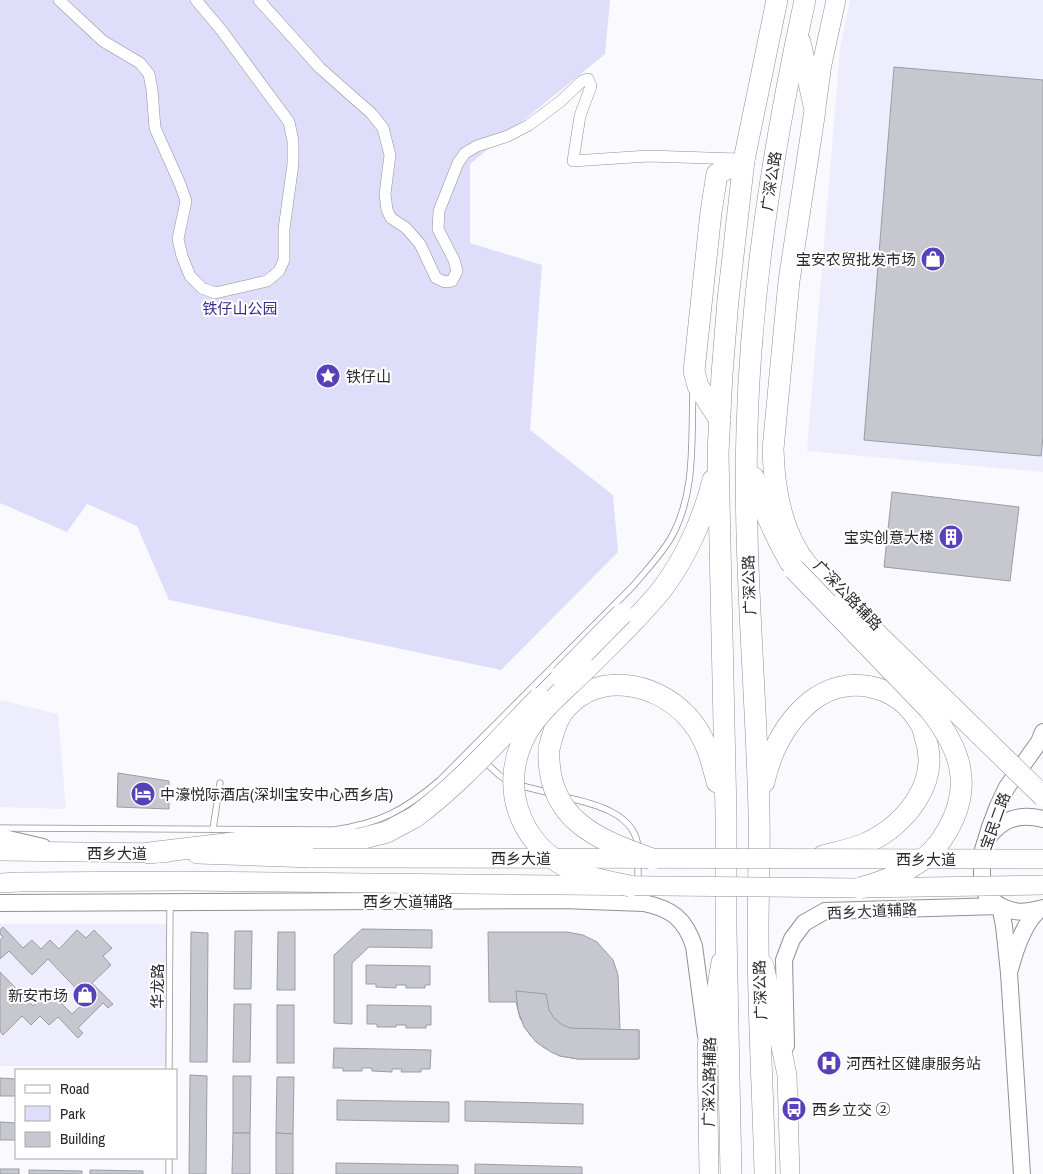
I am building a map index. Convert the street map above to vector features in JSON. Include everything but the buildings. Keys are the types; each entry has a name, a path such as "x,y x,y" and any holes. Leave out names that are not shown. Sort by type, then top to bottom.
{"highway":[{"name":"广深公路","path":"731,1174 718,453 728,300 744,160 777,0"},
{"name":"广深公路","path":"765,1174 758,933 759,815 747,555 747,429 752,348 772,164 805,0"},
{"path":"798,33 815,110 789,281 773,449 774,476 784,516 793,541 807,565 841,593 1043,796"},
{"path":"720,420 698,386 694,372 711,212 717,174 744,160"},
{"path":"747,429 754,478 762,508 773,534 794,569 941,724 951,741 958,760 962,779 960,799 954,819 943,838 932,851 915,865 891,878 860,888"},
{"path":"634,894 570,869 550,858 534,841 521,820 514,799 514,776 518,753 527,733 540,716 646,608 664,587 690,541 702,513 712,483 718,453"},
{"path":"149,852 250,841 326,842 360,839 387,832 415,818 460,779 622,614 690,541"},
{"path":"652,859 618,847 597,836 577,821 562,804 552,787 548,767 548,749 553,729 562,714 574,701 587,693 603,687 620,685 639,686 655,692 671,702 687,716 699,731 709,752 726,815"},
{"path":"759,815 763,787 771,755 780,736 802,709 814,698 831,689 847,685 867,685 884,689 905,703 921,723 929,747 930,768 924,787 914,805 884,833 867,843 810,859"}],"main road":[{"path":"815,110 822,64 836,0"},
{"name":"西乡大道","path":"0,851 149,852 314,858 1043,859"},
{"name":"西乡大道","path":"9,882 180,881 634,894 1043,885"},
{"name":"广深公路辅路","path":"709,1174 707,1046 726,932"},
{"path":"758,933 787,1075 790,1174"}],"street":[{"path":"59,0 103,42 140,63 149,74 155,128 186,201 178,239 182,256 190,276 202,288 215,293 267,281 279,271 284,260 284,229 293,164 293,141 288,122 222,31 196,0"},
{"path":"260,0 320,68 372,114 383,128 390,155 385,194 387,210 391,218 406,228 420,244 436,278 445,282 452,281 457,271 454,260 438,229 439,211 458,163 466,153 477,146 508,136 529,125 588,79 591,86 580,116 574,161 648,156 744,160"},
{"name":"宝民二路","path":"1000,906 988,896 984,889 982,853 1007,787 1023,758 1039,742 1043,732"},
{"path":"984,845 996,829 1011,819 1028,816 1043,819"},
{"path":"0,837 67,852"},
{"name":"西乡大道辅路","path":"0,902 562,900 634,894 666,910 683,923 689,933 694,946 707,1046"},
{"path":"1000,906 1009,973 1022,1174"},
{"name":"西乡大道辅路","path":"787,1075 784,960 792,939 804,923 825,911 1000,906 1020,913 1041,908"},
{"path":"1009,973 1015,951 1023,934 1041,908"}],"lane":[{"path":"781,370 780,462 785,496"},
{"path":"0,828 333,830 366,824 400,810 440,780 472,748 634,584 653,563 672,536 683,509 689,486 694,372"},
{"name":"广深公路辅路","path":"820,568 841,593 1011,754"},
{"path":"472,748 499,775 511,783 590,803 624,820 632,828 637,843 634,894"},
{"path":"213,829 220,783"},
{"name":"华龙路","path":"169,1069 170,902"},
{"path":"169,1159 169,1174"}],"shaded area":[{"name":"宝安农贸批发市场","path":"850,0 1043,0 1043,472 807,451 840,48"},
{"path":"0,700 58,714 66,809 0,807"},
{"name":"新安市场","path":"0,924 170,924 170,1066 0,1066"}],"green space":[{"name":"铁仔山公园","path":"0,0 610,0 605,54 470,164 470,243 542,265 530,430 613,495 618,552 501,670 169,600 137,526 87,504 67,532 0,503"}],"place":[{"name":"宝安农贸批发市场","path":"933,259"},
{"name":"铁仔山","path":"328,376"},
{"name":"宝实创意大楼","path":"951,537"},
{"name":"中濠悦际酒店(深圳宝安中心西乡店)","path":"143,794"},
{"name":"新安市场","path":"85,995"},
{"name":"河西社区健康服务站","path":"829,1063"},
{"name":"西乡立交 ②","path":"794,1109"}]}
